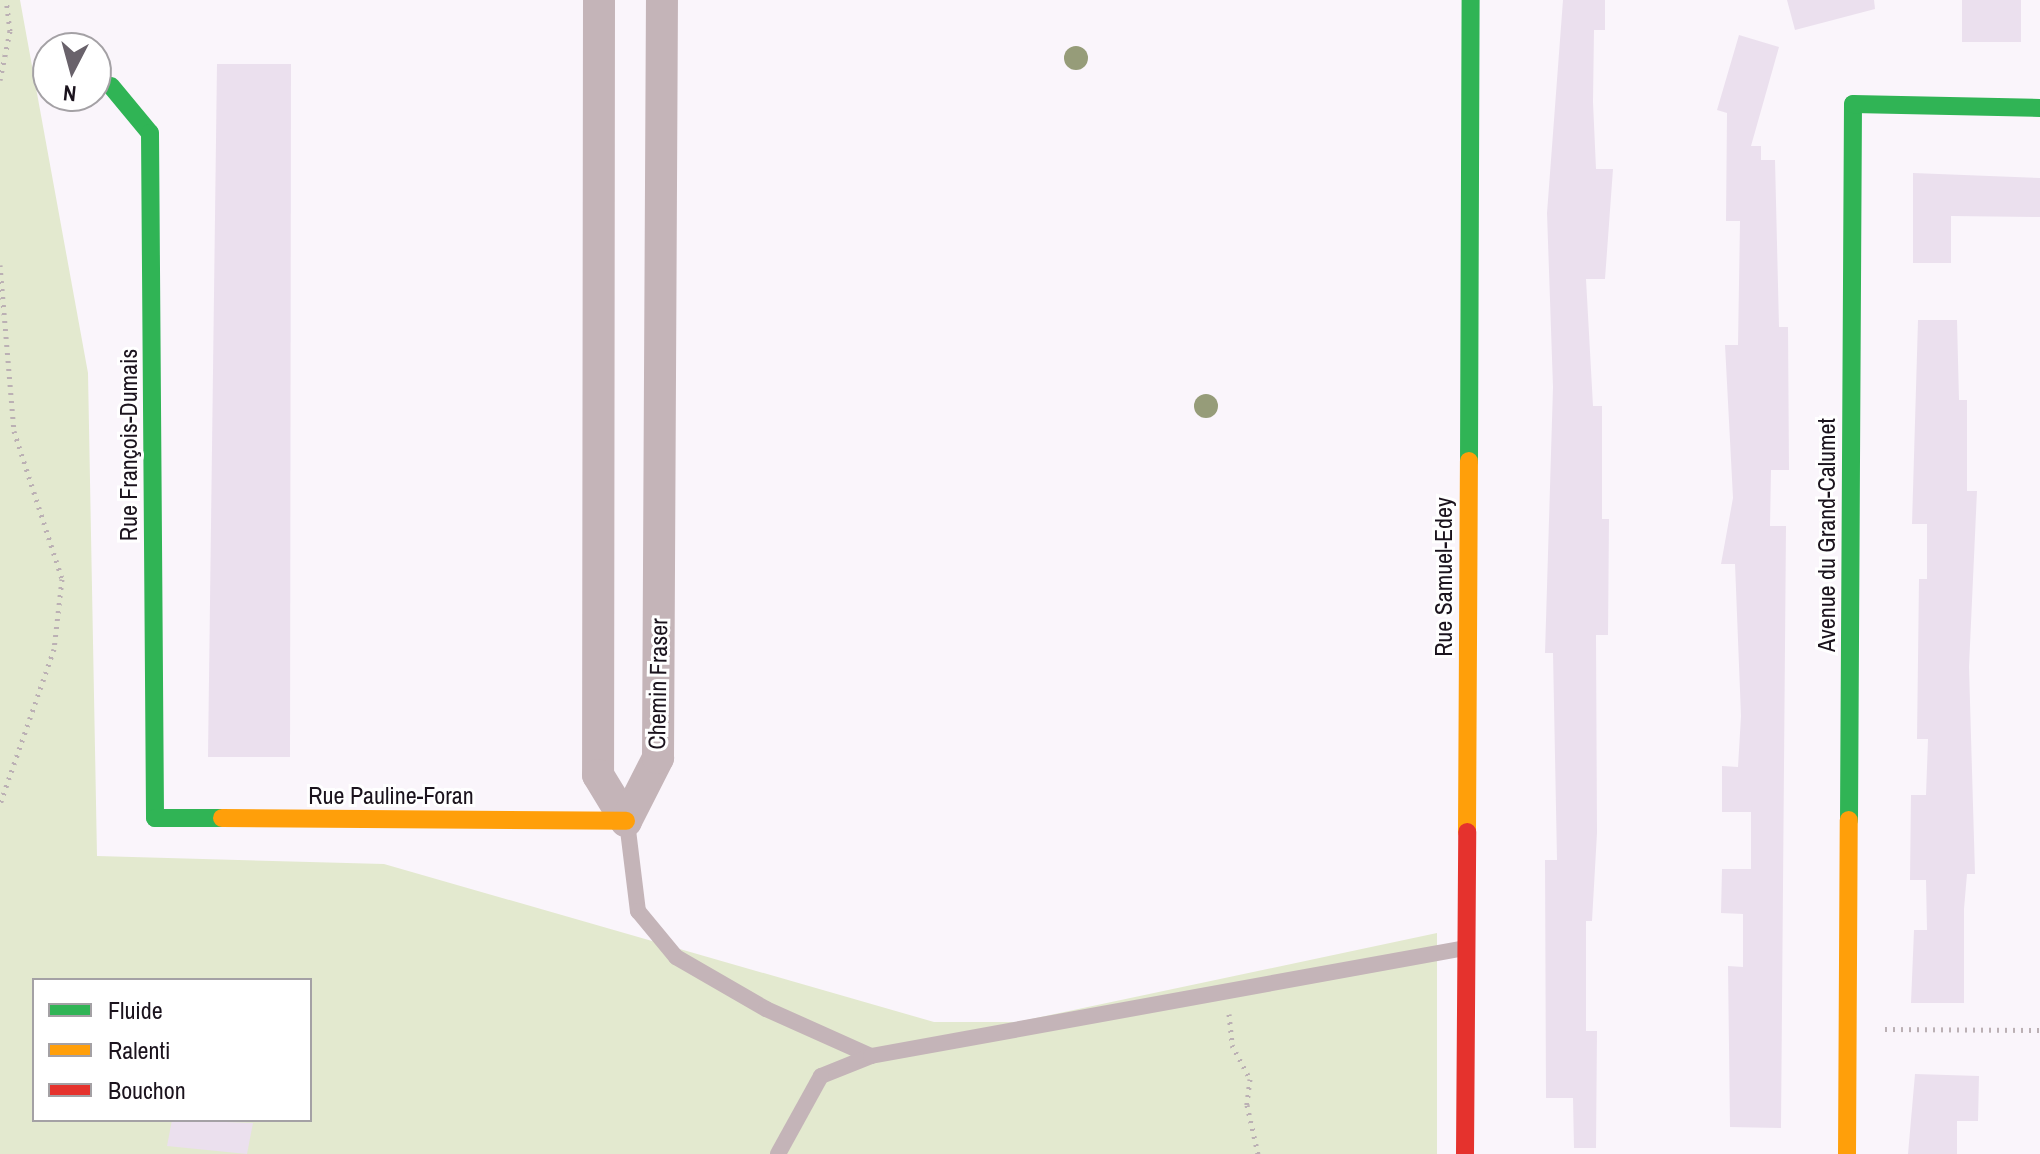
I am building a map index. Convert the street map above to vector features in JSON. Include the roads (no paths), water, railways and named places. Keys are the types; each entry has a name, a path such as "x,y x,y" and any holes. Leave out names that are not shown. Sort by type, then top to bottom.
{"street":[{"path":"599,0 598,775 626,821"},
{"name":"Chemin Fraser","path":"626,821 658,758 662,0"},
{"name":"Rue Samuel-Edey","path":"1465,1154 1471,0"},
{"name":"Rue François-Dumais","path":"112,87 150,133 155,818"},
{"name":"Avenue du Grand-Calumet","path":"1847,1154 1853,104 2040,108"},
{"name":"Rue Pauline-Foran","path":"155,818 626,821"}],"lane":[{"path":"626,821 638,911 676,957 766,1009 871,1056"},
{"path":"778,1154 821,1076 871,1056 1466,948"}]}
